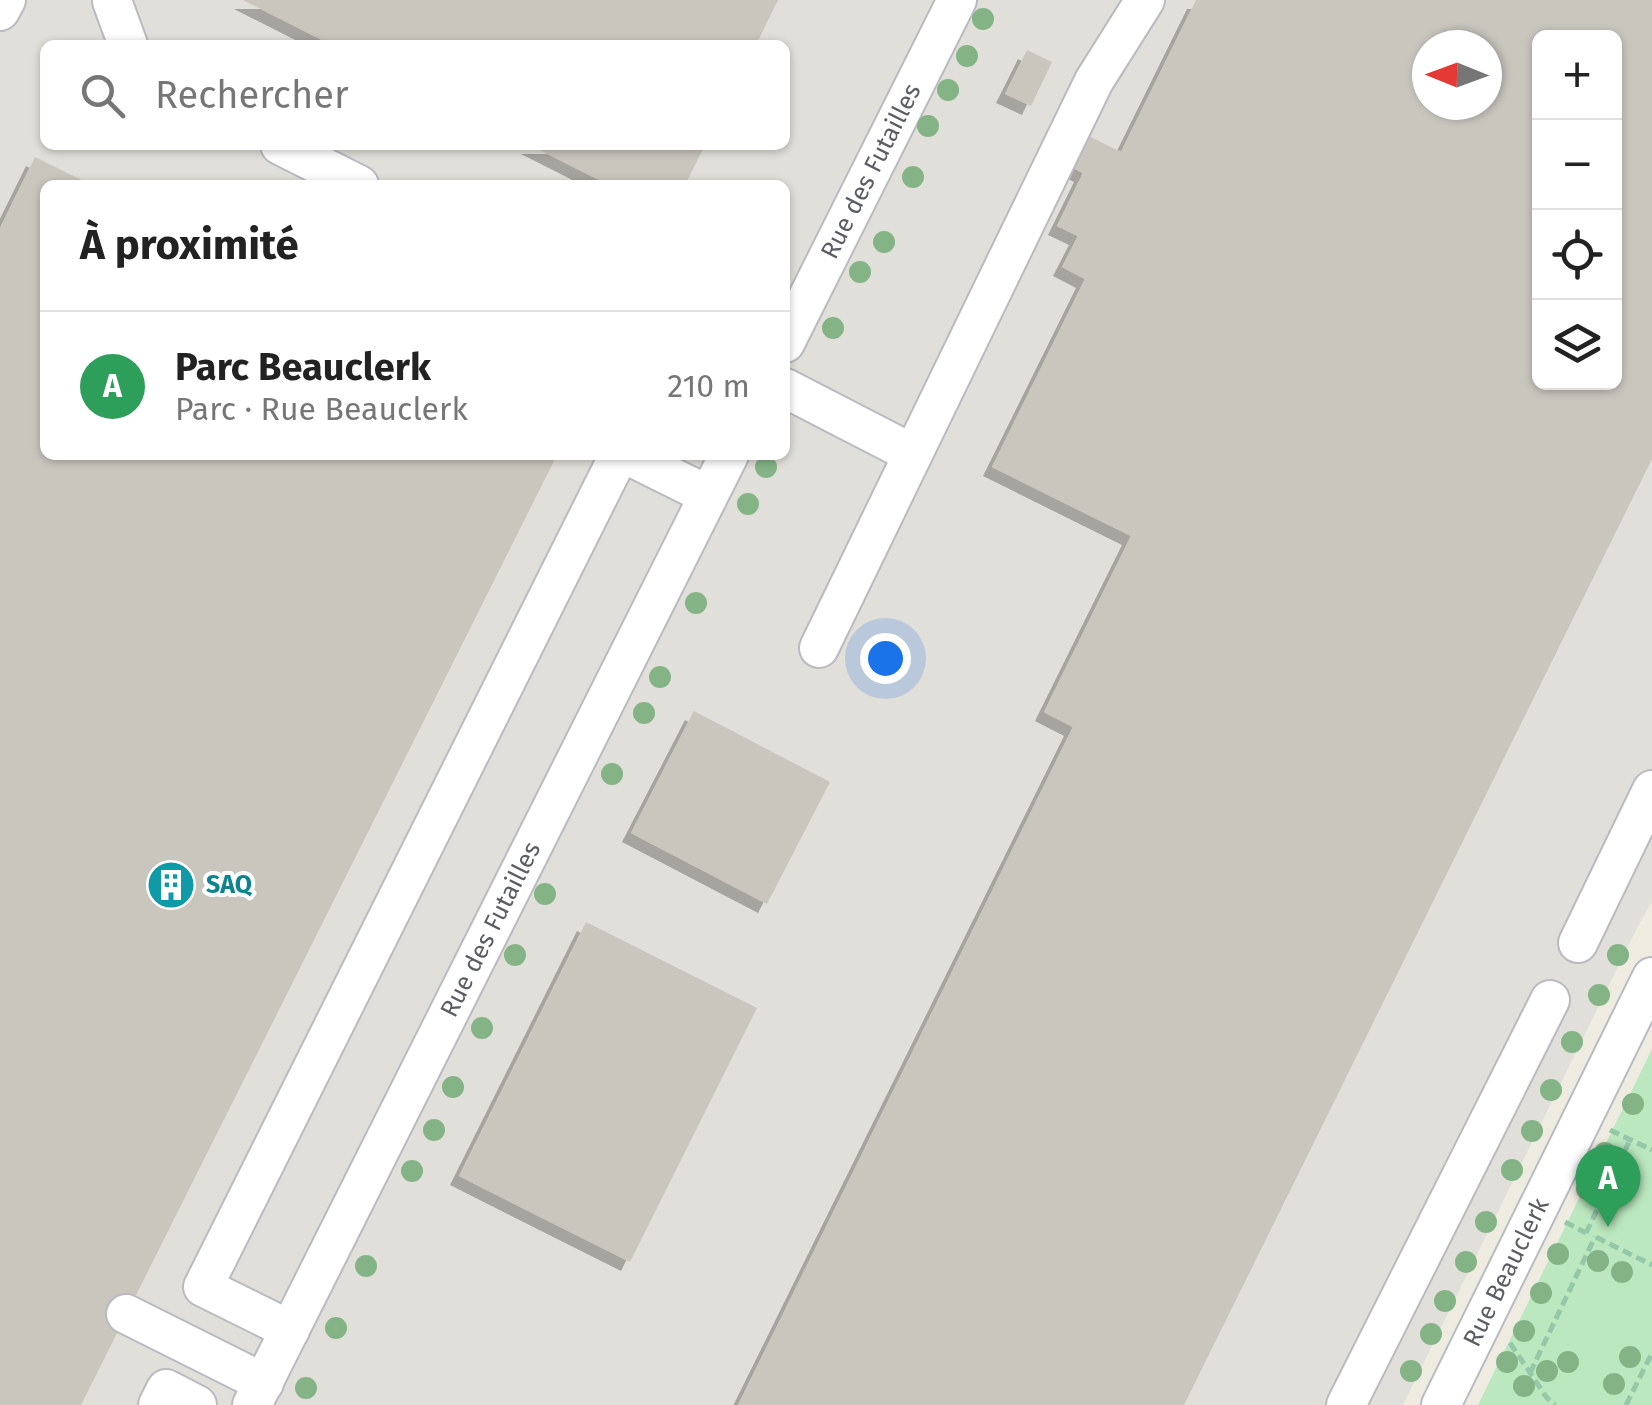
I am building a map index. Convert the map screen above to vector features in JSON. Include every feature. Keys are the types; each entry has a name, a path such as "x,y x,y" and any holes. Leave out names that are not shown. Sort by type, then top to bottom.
{"street":[{"path":"0,12 6,0"},
{"path":"112,0 126,40"},
{"name":"Rue des Futailles","path":"790,332 957,0"},
{"path":"820,648 1094,81 1145,0"},
{"path":"286,150 316,175"},
{"path":"790,391 914,454"},
{"path":"290,1330 203,1287 616,460"},
{"path":"637,460 708,495"},
{"name":"Rue des Futailles","path":"258,1394 726,460"},
{"path":"1578,943 1652,790"},
{"name":"Rue Beauclerk","path":"1441,1405 1652,978"},
{"path":"1346,1405 1550,1000"},
{"path":"126,1314 258,1394"},
{"path":"158,1405 166,1389 197,1405"}],"path":[{"path":"1609,1129 1652,1150"},
{"path":"1586,1233 1630,1140"},
{"path":"1564,1222 1652,1265"},
{"path":"1530,1374 1595,1237"},
{"path":"1506,1338 1555,1405"},
{"path":"1626,1405 1652,1352"}],"shaded area":[{"path":"0,0 1652,0 1652,902 1403,1405 0,1405"}],"green space":[{"path":"1652,1049 1652,1405 1478,1405"}],"building":[{"path":"243,0 778,0 758,40 322,40"},
{"path":"1196,0 1652,0 1652,459 1184,1405 738,1405 1073,727 1044,712 1131,536 992,467 1085,279 1062,267 1078,236 1057,226 1083,173 1069,166 1085,134 1121,152"},
{"path":"1027,50 1052,62 1031,106 1005,94"},
{"path":"540,150 702,150 688,180 599,180"},
{"name":"SAQ","path":"35,157 82,180 40,180 40,460 554,460 81,1405 0,1405 0,228"},
{"path":"694,711 830,782 767,904 631,833"},
{"path":"586,922 757,1008 630,1262 459,1176"}],"place":[{"name":"SAQ","path":"171,885"},
{"name":"Parc Beauclerk","path":"1608,1227"}]}
